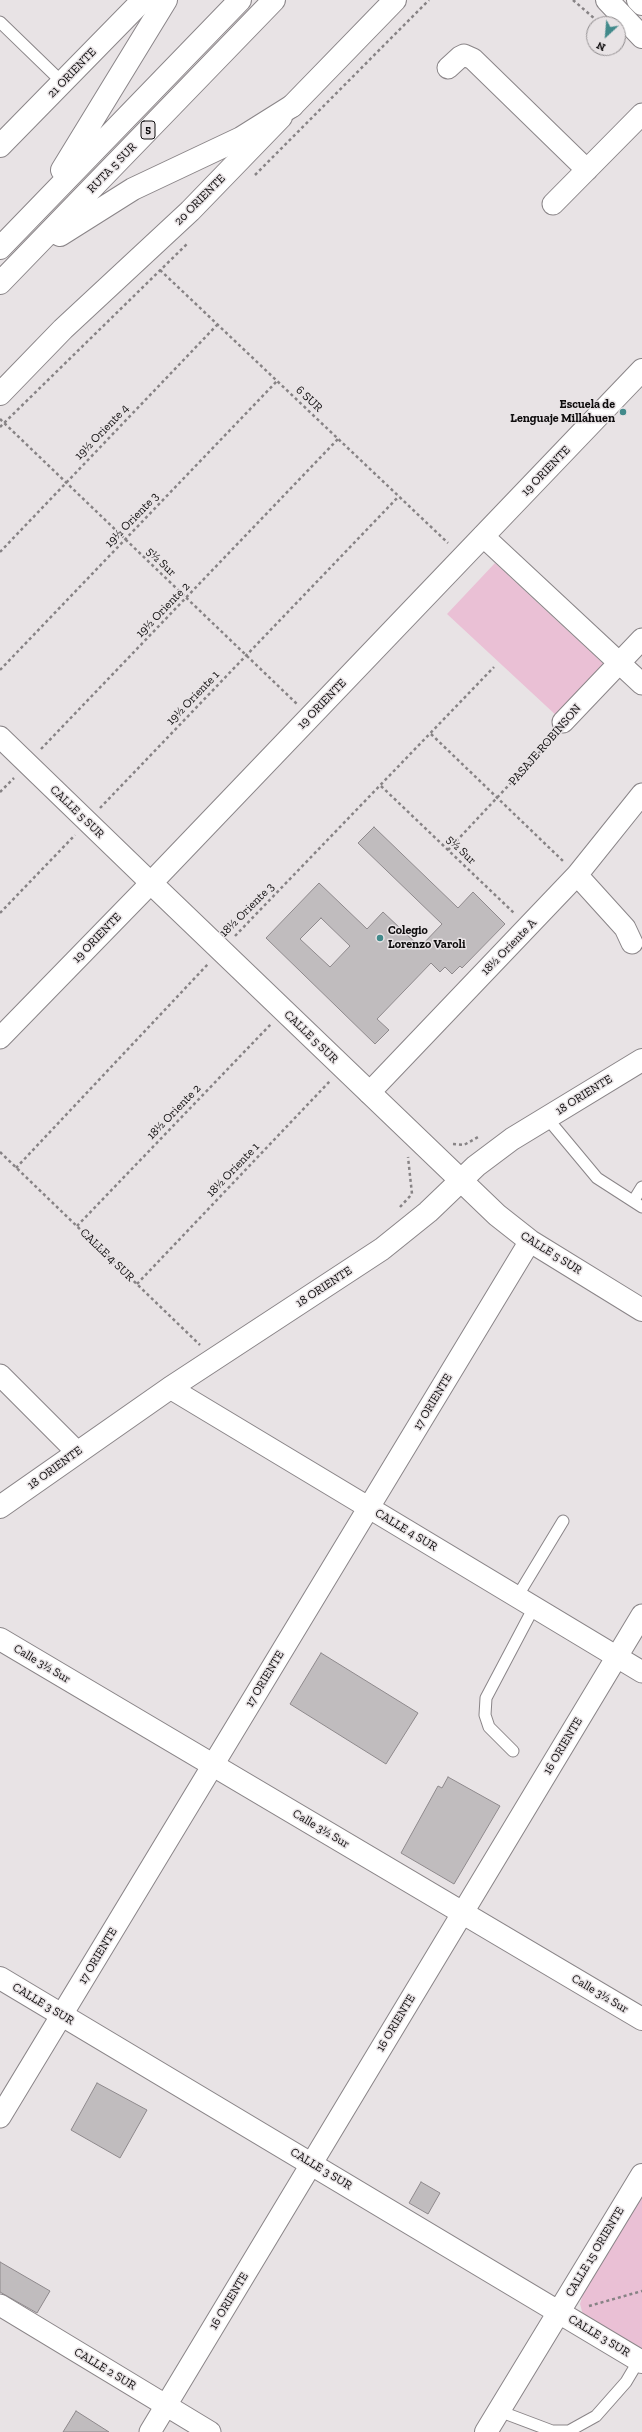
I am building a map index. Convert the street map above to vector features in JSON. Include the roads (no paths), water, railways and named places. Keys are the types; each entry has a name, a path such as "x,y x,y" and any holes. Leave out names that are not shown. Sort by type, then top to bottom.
{"main road":[{"name":"21 ORIENTE","path":"0,146 143,0"},
{"path":"28,219 82,140 166,0"},
{"name":"RUTA 5 SUR","path":"0,248 240,0"},
{"name":"RUTA 5 SUR","path":"0,283 274,0"},
{"name":"20 ORIENTE","path":"0,394 63,329 190,211 395,0"},
{"path":"607,0 642,37"},
{"path":"22,260 126,193 241,138 292,106"},
{"name":"19 ORIENTE","path":"151,883 642,370"},
{"name":"CALLE 5 SUR","path":"151,883 369,1094 497,1215 530,1241 642,1310"},
{"name":"18 ORIENTE","path":"0,1508 77,1452 170,1388 382,1249 405,1232 460,1180 512,1139 642,1060"},
{"name":"Calle 3½ Sur","path":"0,1639 642,2019"},
{"name":"CALLE 3 SUR","path":"0,1978 641,2361"},
{"name":"CALLE 15 ORIENTE","path":"486,2432 642,2175"}],"street":[{"path":"448,68 460,56 473,59 587,170"},
{"path":"553,204 642,114"},
{"path":"483,536 642,684"},
{"name":"PASAJE ROBINSON","path":"563,722 620,664 642,639"},
{"name":"CALLE 5 SUR","path":"0,737 151,883"},
{"name":"18½ Oriente A","path":"369,1094 577,875 642,794"},
{"path":"577,875 625,928 632,943"},
{"name":"19 ORIENTE","path":"0,1038 151,883"},
{"name":"17 ORIENTE","path":"0,2117 530,1241"},
{"path":"0,1375 77,1452"},
{"name":"CALLE 4 SUR","path":"170,1388 642,1672"},
{"name":"16 ORIENTE","path":"150,2432 642,1614"},
{"name":"CALLE 2 SUR","path":"0,2305 210,2432"}],"lane":[{"path":"0,22 62,83"},
{"path":"547,1118 597,1178 638,1204 642,1187"},
{"path":"513,1751 489,1727 485,1715 486,1698 526,1602 563,1521"},
{"path":"499,2411 552,2431 569,2431 596,2416 626,2382 641,2361"}],"place":[{"name":"Escuela de Lenguaje Millahuen","path":"623,412"},
{"name":"Colegio Lorenzo Varoli","path":"380,938"}]}
